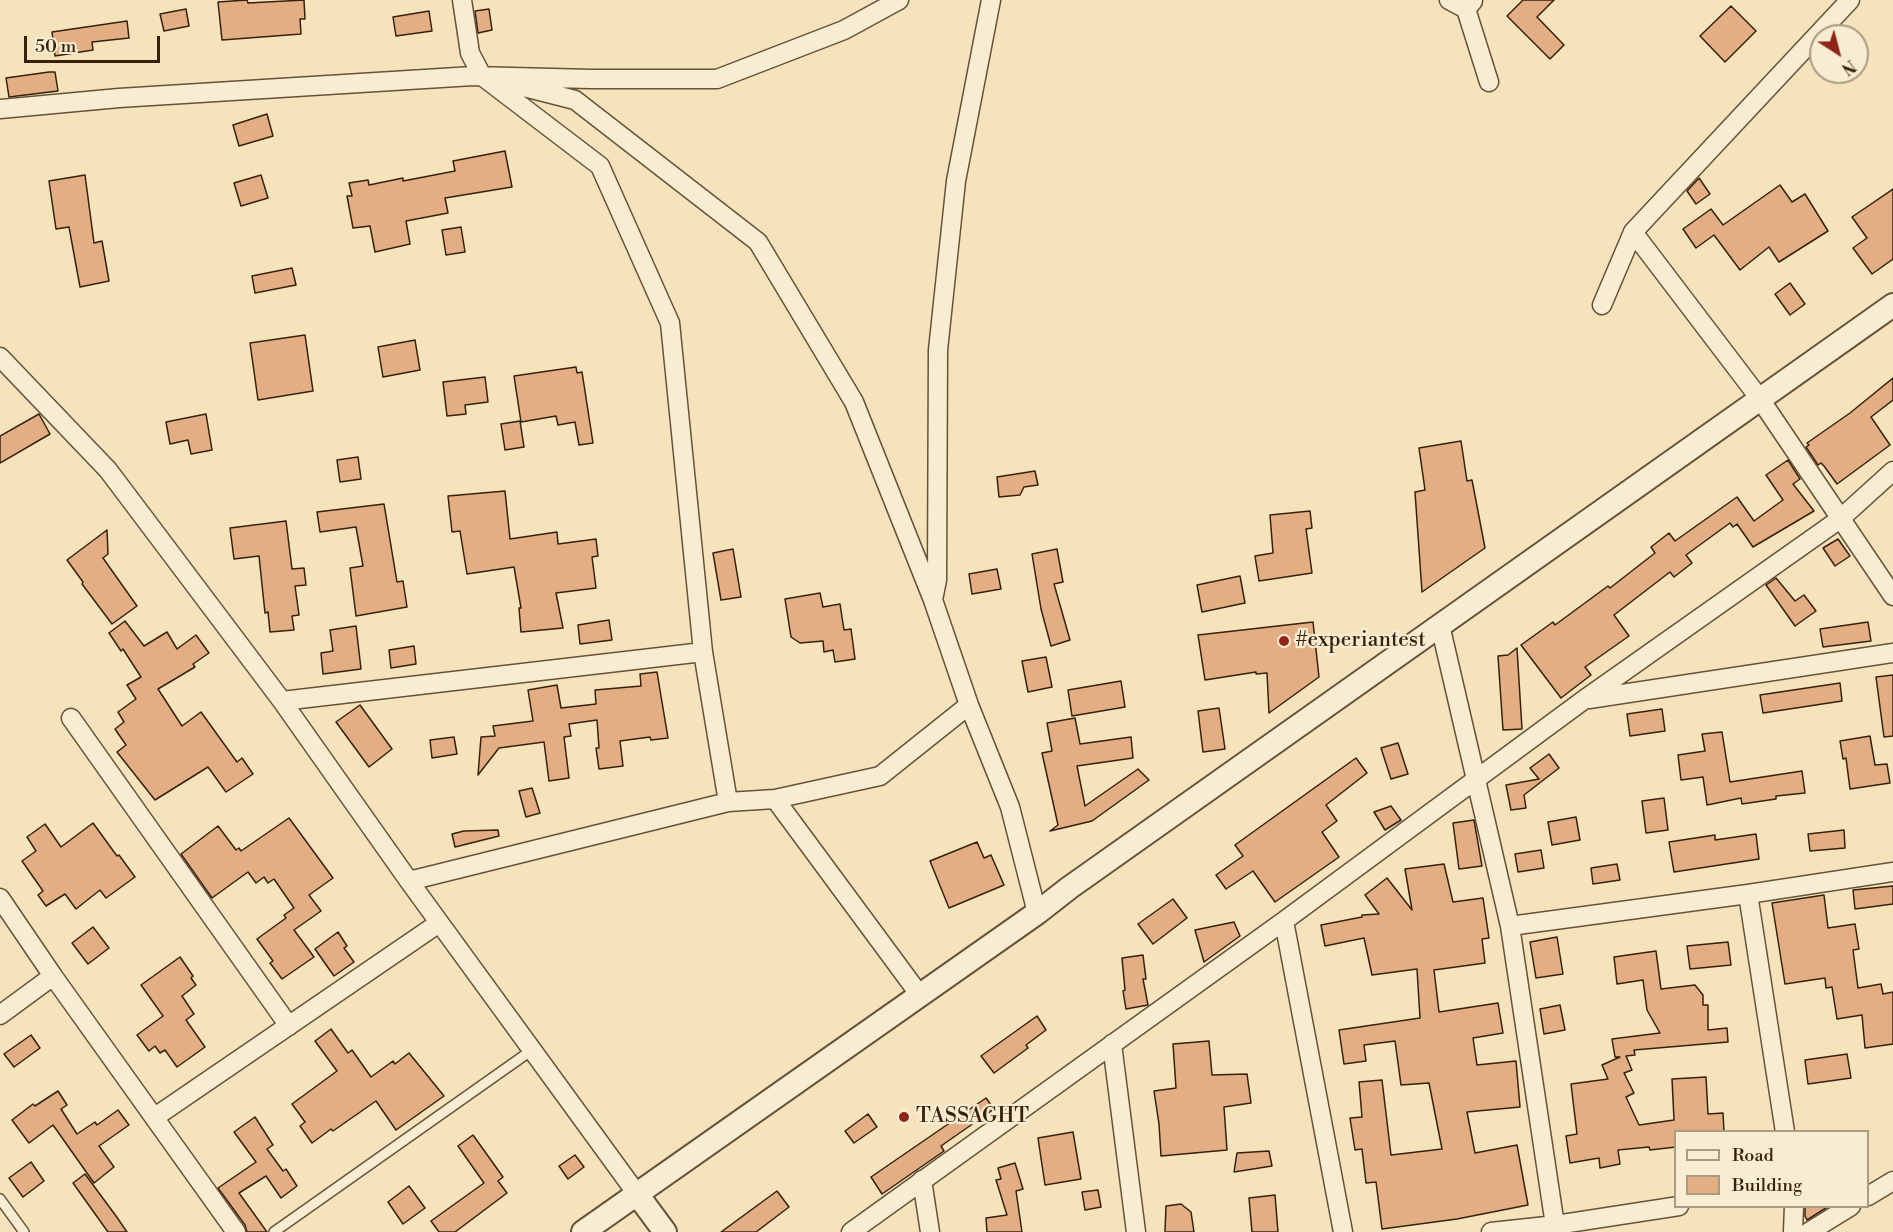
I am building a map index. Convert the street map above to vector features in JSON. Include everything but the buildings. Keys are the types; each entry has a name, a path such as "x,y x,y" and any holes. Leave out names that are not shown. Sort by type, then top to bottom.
{"street":[{"path":"462,0 470,53 483,76 600,166 670,323 703,652 728,802"},
{"path":"0,109 119,98 483,76 591,80 717,79 844,30 899,0"},
{"path":"933,600 937,580 938,350 956,181 991,0"},
{"path":"1449,0 1469,3 1489,82"},
{"path":"1602,304 1633,232 1848,1"},
{"path":"483,76 575,100 758,242 854,402 933,600 969,705 1011,807 1037,913"},
{"path":"1633,232 1760,399 1893,597"},
{"path":"583,1232 1037,913 1893,305"},
{"path":"0,357 108,470 282,701 408,881 665,1232"},
{"path":"851,1232 1284,921 1585,699 1840,519 1893,471"},
{"path":"1440,626 1510,926 1556,1228"},
{"path":"282,701 703,652"},
{"path":"1585,699 1893,652"},
{"path":"408,881 728,802 775,799 880,776 969,705"},
{"path":"71,718 289,1026"},
{"path":"775,799 919,994"},
{"path":"1510,926 1893,872"},
{"path":"1748,894 1785,1130"},
{"path":"0,898 236,1232"},
{"path":"1284,921 1343,1232"},
{"path":"155,1117 439,923"},
{"path":"0,1015 53,976"},
{"path":"1112,1044 1136,1232"},
{"path":"1869,1180 1893,1179"},
{"path":"1869,1196 1893,1179"},
{"path":"922,1180 930,1232"},
{"path":"1491,1232 1556,1228 1674,1207"},
{"path":"1793,1232 1794,1208"},
{"path":"1809,1232 1848,1208"}],"lane":[{"path":"274,1232 532,1050"},
{"path":"0,1199 24,1232"}],"place":[{"name":"#experiantest","path":"1284,641"},
{"name":"TASSAGHT","path":"904,1117"}]}
